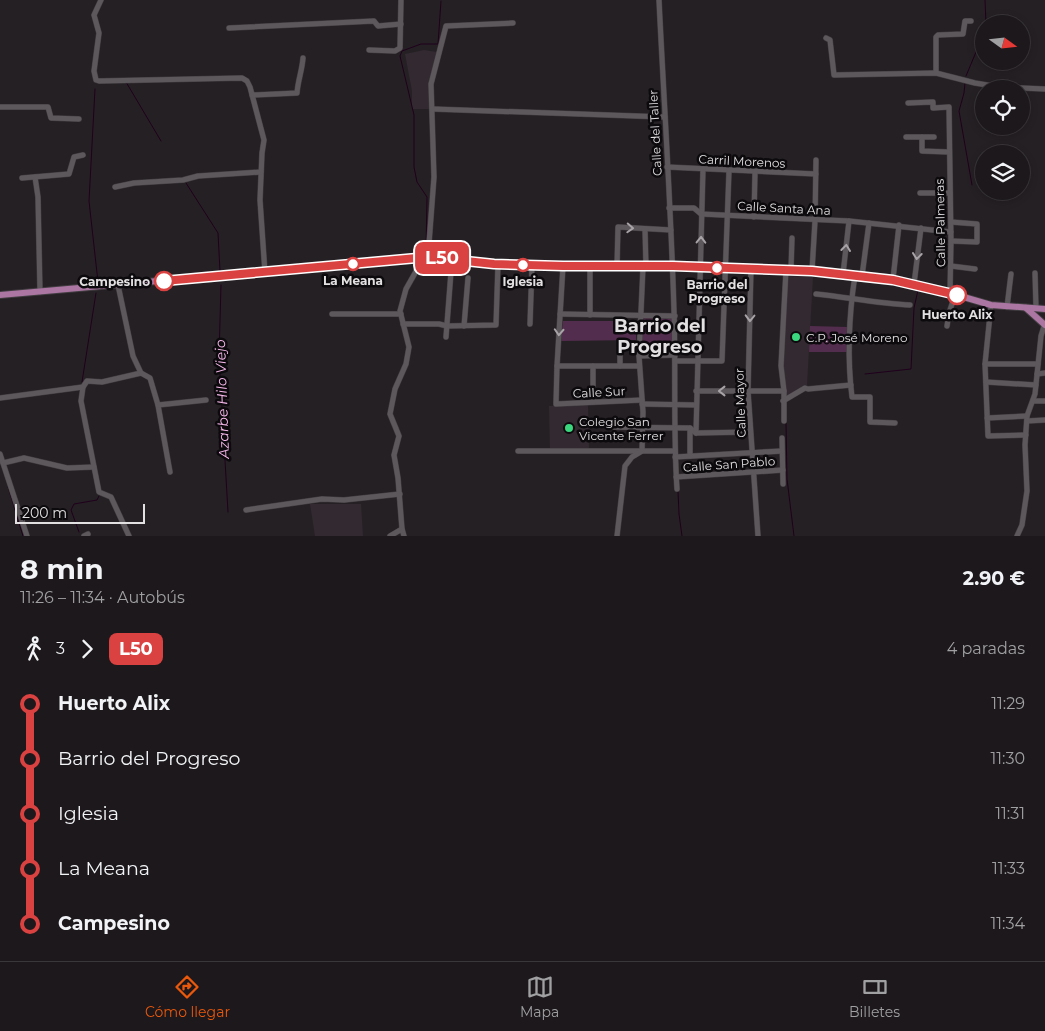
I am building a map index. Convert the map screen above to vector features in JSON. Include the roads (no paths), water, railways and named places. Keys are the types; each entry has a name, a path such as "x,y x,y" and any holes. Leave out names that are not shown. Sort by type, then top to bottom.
{"main road":[{"path":"0,295 428,257 498,264 673,266 812,271 893,280 991,305 1045,309"},
{"path":"1026,308 1045,324"}],"street":[{"path":"100,0 94,15 99,33 94,71 96,80 149,81 242,78 247,81 264,140 260,200 266,272"},
{"path":"369,50 395,51 400,48 401,0"},
{"name":"Calle del Taller","path":"659,0 675,316 675,457 677,489"},
{"path":"228,28 374,21 378,26 401,24"},
{"path":"936,73 936,37 938,35 964,34 964,21 971,21"},
{"path":"428,257 434,177 431,84 446,26 513,24"},
{"path":"826,38 830,40 834,75 936,73 998,87 1045,89"},
{"path":"252,95 297,93 298,79 302,75 302,58"},
{"name":"Calle Palmeras","path":"908,103 933,102 933,108 949,108 948,152 952,294 948,326"},
{"path":"0,107 48,107 51,118 78,119"},
{"path":"433,109 664,118"},
{"path":"906,137 934,137"},
{"path":"922,137 922,151 948,152"},
{"path":"22,178 69,174 74,157 83,155"},
{"path":"812,271 816,160"},
{"name":"Carril Morenos","path":"667,167 816,174"},
{"path":"696,433 703,168"},
{"path":"675,361 722,361 729,171"},
{"path":"115,188 134,184 183,180 198,176 261,172"},
{"path":"754,172 754,217"},
{"path":"36,177 40,292"},
{"path":"920,193 950,193"},
{"name":"Calle Santa Ana","path":"669,208 694,208 701,214 815,221 849,221 951,232"},
{"path":"843,274 849,221"},
{"path":"951,222 977,224 977,242 951,241"},
{"path":"869,223 859,275 852,297 850,375 852,397 870,397 870,422 896,423"},
{"path":"893,280 899,225"},
{"path":"617,266 618,227 670,230"},
{"path":"914,284 921,228"},
{"path":"642,451 643,428 639,356 645,229"},
{"path":"784,421 784,390 781,366 792,238"},
{"path":"404,536 394,455 399,436 390,414 395,389 406,364 409,346 401,314 406,288 419,266 419,258"},
{"path":"446,337 452,259"},
{"path":"403,324 439,324 447,326 496,325 498,264"},
{"path":"530,324 532,265"},
{"path":"563,266 557,366 640,366"},
{"path":"590,266 590,315"},
{"path":"950,266 975,269"},
{"name":"Calle Mayor","path":"751,269 748,391 752,472 758,536"},
{"path":"1035,273 1036,308"},
{"path":"1007,307 1011,274"},
{"path":"464,326 468,278"},
{"path":"118,285 134,356 141,373 150,378 158,405 170,472"},
{"path":"816,294 910,305"},
{"path":"991,305 985,364 988,436 1026,435"},
{"path":"332,314 401,314"},
{"path":"560,314 675,316"},
{"path":"1017,536 1023,522 1028,491 1027,419 1033,401 1045,324"},
{"path":"620,344 620,366"},
{"path":"639,356 675,355"},
{"path":"985,364 1038,364"},
{"name":"Calle Sur","path":"557,366 556,404 642,402 696,406"},
{"path":"592,366 593,402"},
{"path":"129,536 111,497 99,492 80,401 83,387 87,381 102,382 141,373"},
{"path":"1037,374 1045,373"},
{"path":"986,382 1036,385"},
{"path":"784,401 805,388 851,385"},
{"path":"0,398 83,387"},
{"path":"696,391 784,390"},
{"path":"158,405 206,400"},
{"path":"1033,401 1045,401"},
{"path":"986,418 1045,420"},
{"path":"607,427 690,428 696,433 750,432"},
{"path":"690,428 690,456"},
{"path":"782,438 783,484"},
{"path":"518,451 675,451"},
{"path":"617,536 625,466 632,457 642,451"},
{"path":"675,457 782,451"},
{"path":"0,454 27,536"},
{"path":"3,463 24,458 67,468 94,467"},
{"name":"Calle San Pablo","path":"676,477 783,470"},
{"path":"246,510 322,498 344,500 400,494"},
{"path":"390,536 402,530"}],"waterway":[{"path":"985,0 986,15"},
{"path":"426,251 427,197 417,182 414,167 414,115 400,56 402,51 421,44 438,44 441,1"},
{"path":"966,76 975,54"},
{"name":"Azarbe Hilo Viejo","path":"126,82 161,141"},
{"path":"965,83 959,111 972,185"},
{"path":"95,89 89,201 98,282"},
{"name":"Azarbe Hilo Viejo","path":"186,183 218,233 220,271"},
{"name":"Azarbe Hilo Viejo","path":"221,285 219,357 228,512"},
{"path":"865,374 911,369 914,308 918,290"},
{"path":"82,382 96,293"},
{"path":"786,423 787,479 794,536"},
{"path":"8,487 23,536"},
{"path":"678,491 682,536"},
{"path":"79,532 71,510 74,504 97,500 99,496"}],"place":[{"name":"La Meana","path":"353,264"},
{"name":"Iglesia","path":"523,265"},
{"name":"Barrio del Progreso","path":"717,268"},
{"name":"Campesino","path":"164,281"},
{"name":"Huerto Alix","path":"957,295"},
{"name":"C.P. José Moreno","path":"796,337"},
{"name":"Colegio San Vicente Ferrer","path":"569,428"}],"district":[{"name":"Barrio del Progreso","path":"660,336"}]}
